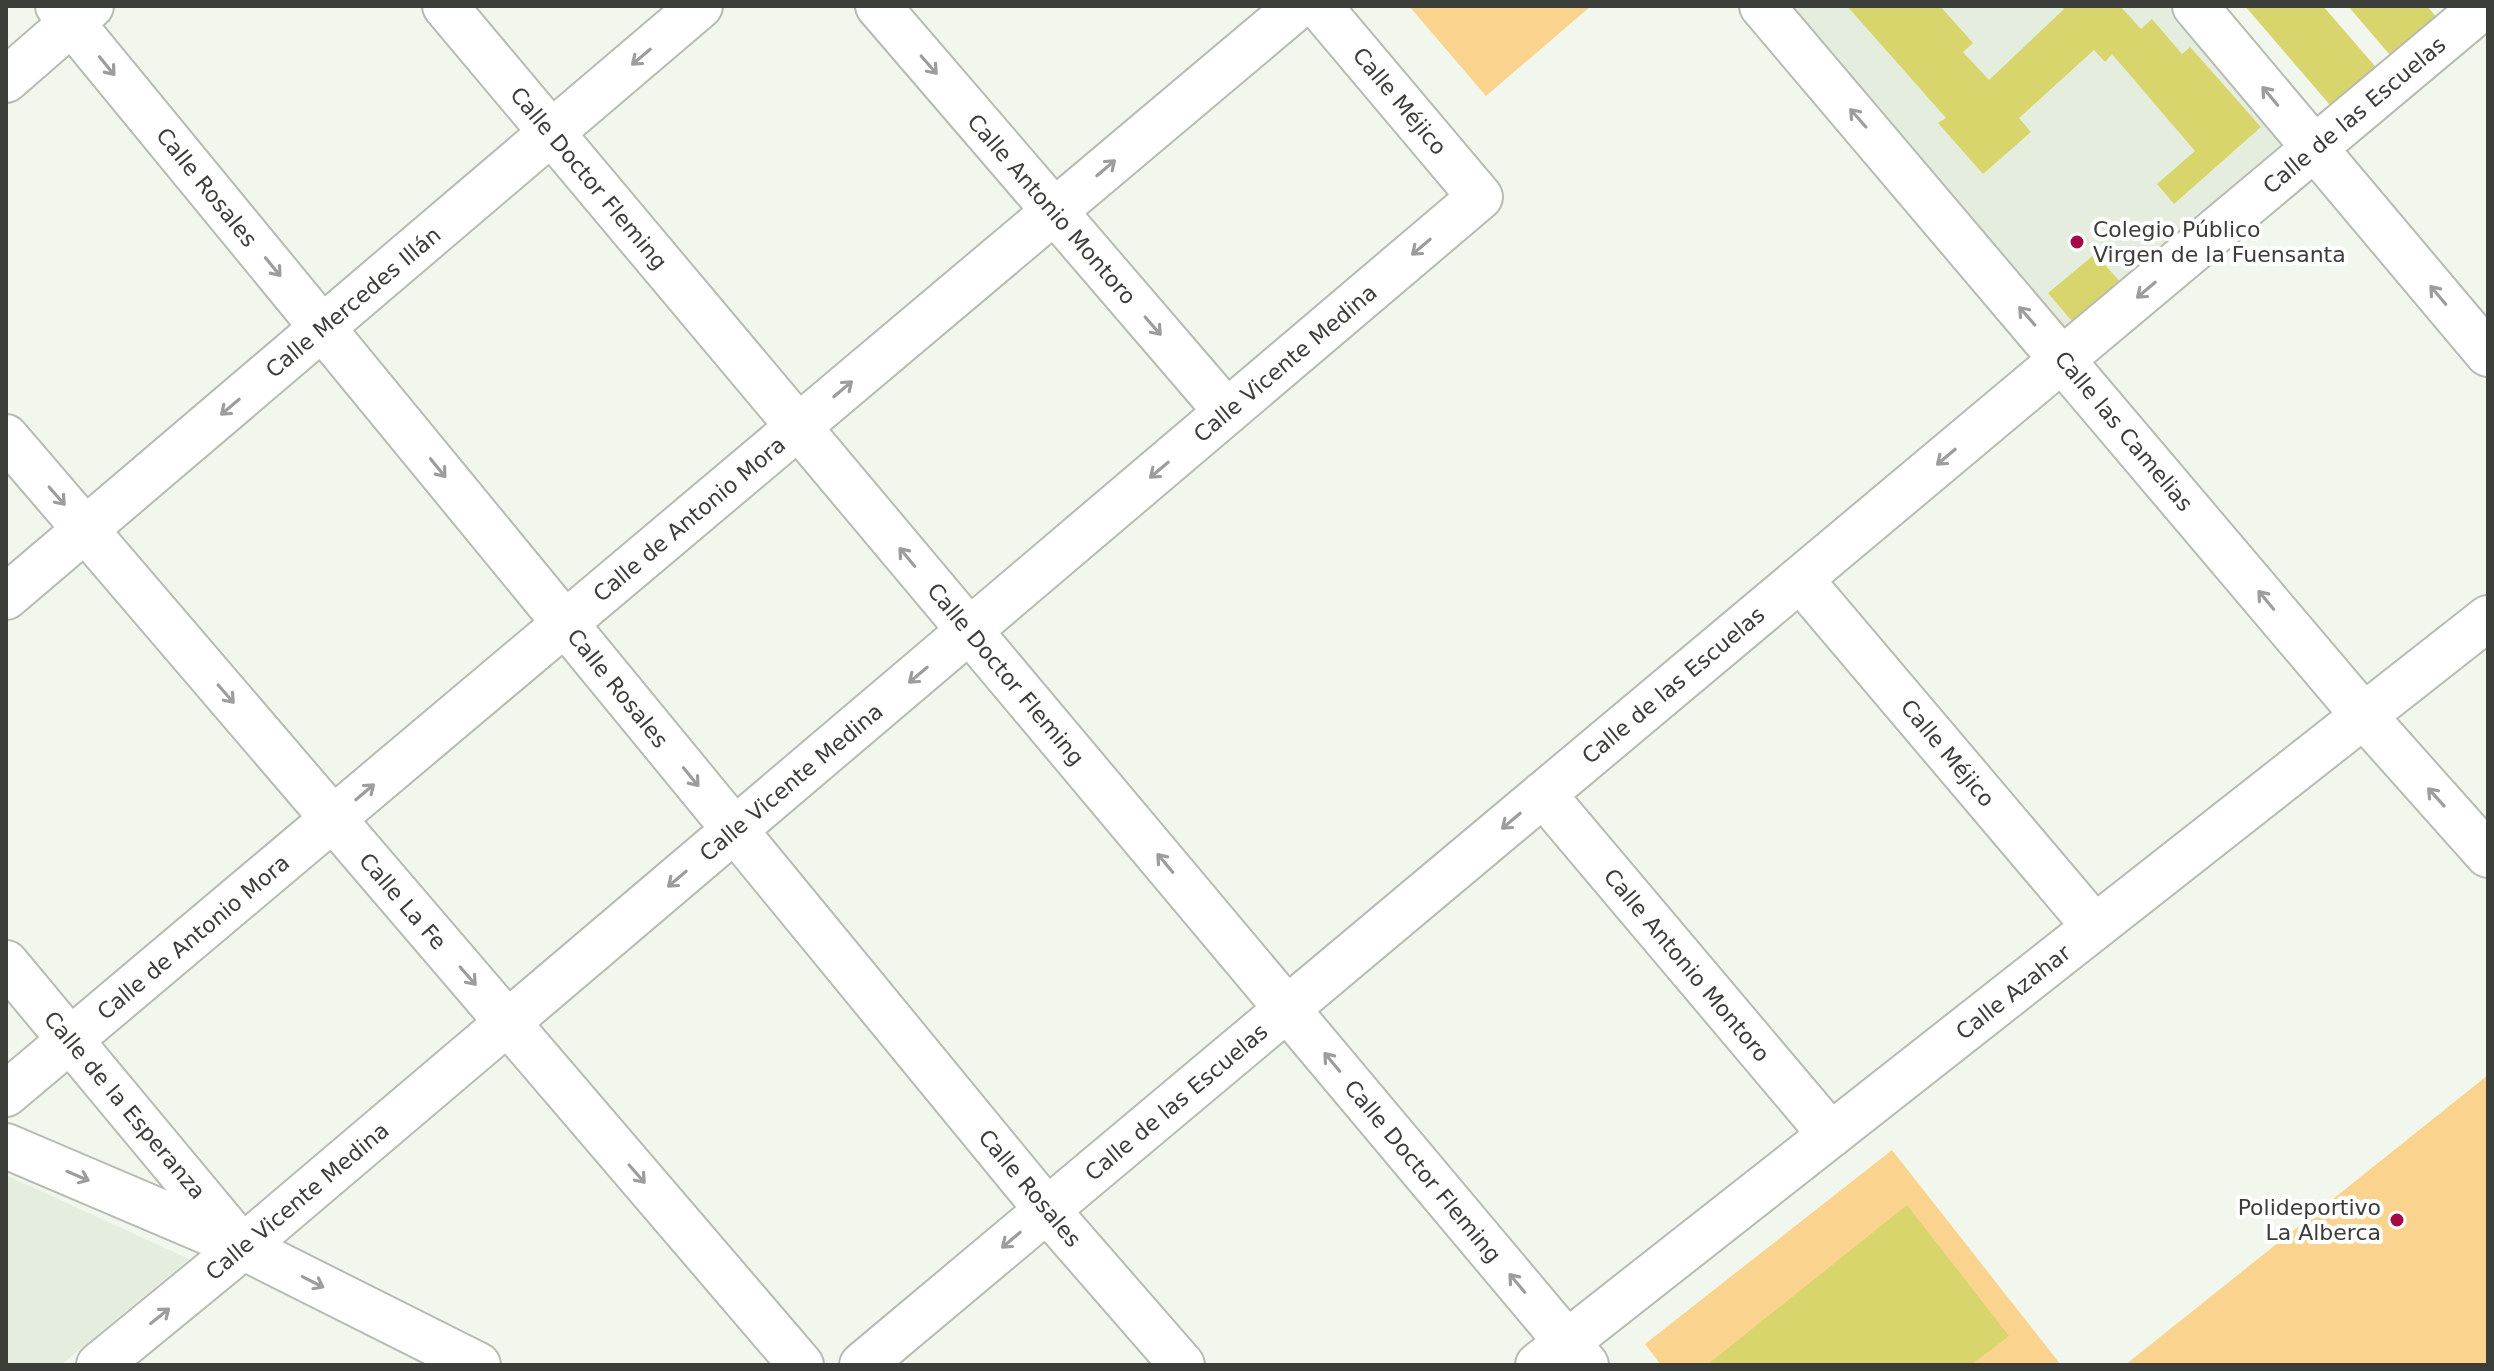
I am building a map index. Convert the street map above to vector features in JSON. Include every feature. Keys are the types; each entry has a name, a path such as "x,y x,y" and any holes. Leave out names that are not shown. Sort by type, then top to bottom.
{"street":[{"name":"Calle Doctor Fleming","path":"445,6 1287,1009 1564,1358"},
{"name":"Calle Mercedes Illán","path":"6,597 700,6"},
{"name":"Calle Antonio Montoro","path":"878,6 1227,412"},
{"name":"Calle de Antonio Mora","path":"6,1094 1298,6"},
{"name":"Calle Méjico","path":"1319,6 1480,197"},
{"name":"Calle las Camelias","path":"1762,6 2364,716 2488,855"},
{"path":"2195,6 2488,354"},
{"name":"Calle de las Escuelas","path":"862,1365 2484,6"},
{"path":"6,80 74,12"},
{"name":"Calle Rosales","path":"74,12 323,328 565,624 1047,1210 1182,1365"},
{"name":"Calle Vicente Medina","path":"99,1365 508,1023 1480,197"},
{"name":"Calle La Fe","path":"6,437 801,1365"},
{"name":"Calle Méjico","path":"1800,579 2095,927"},
{"name":"Calle Azahar","path":"1564,1358 1831,1135 2488,618"},
{"name":"Calle Antonio Montoro","path":"1543,794 1831,1135"},
{"name":"Calle de la Esperanza","path":"6,963 243,1247"},
{"path":"6,1146 243,1247 478,1365"}],"shaded area":[{"path":"1409,6 1591,6 1486,96"},
{"name":"Colegio Público Virgen de la Fuensanta","path":"1777,6 2172,6 2289,145 2062,340"},
{"name":"Polideportivo La Alberca","path":"2488,1075 2488,1365 2125,1365"},
{"path":"1892,1150 2061,1365 1661,1365 1645,1344"},
{"path":"6,1175 189,1259 61,1365 6,1365"}],"building":[{"path":"1847,6 1940,6 1973,43 1963,52 1989,80 2064,9 2061,6 2120,6 2141,29 2152,19 2182,54 2190,47 2261,127 2174,204 2157,184 2195,151 2112,54 2105,62 2094,50 2019,118 2031,132 1983,174 1938,123 1946,118"},
{"path":"2245,6 2323,6 2380,72 2335,111"},
{"path":"2348,6 2427,6 2440,21 2395,61"},
{"path":"2095,254 2123,285 2076,326 2048,293"},
{"path":"1907,1205 2009,1336 1971,1365 1707,1365"}],"place":[{"name":"Colegio Público Virgen de la Fuensanta","path":"2077,242"},
{"name":"Polideportivo La Alberca","path":"2397,1220"}]}
